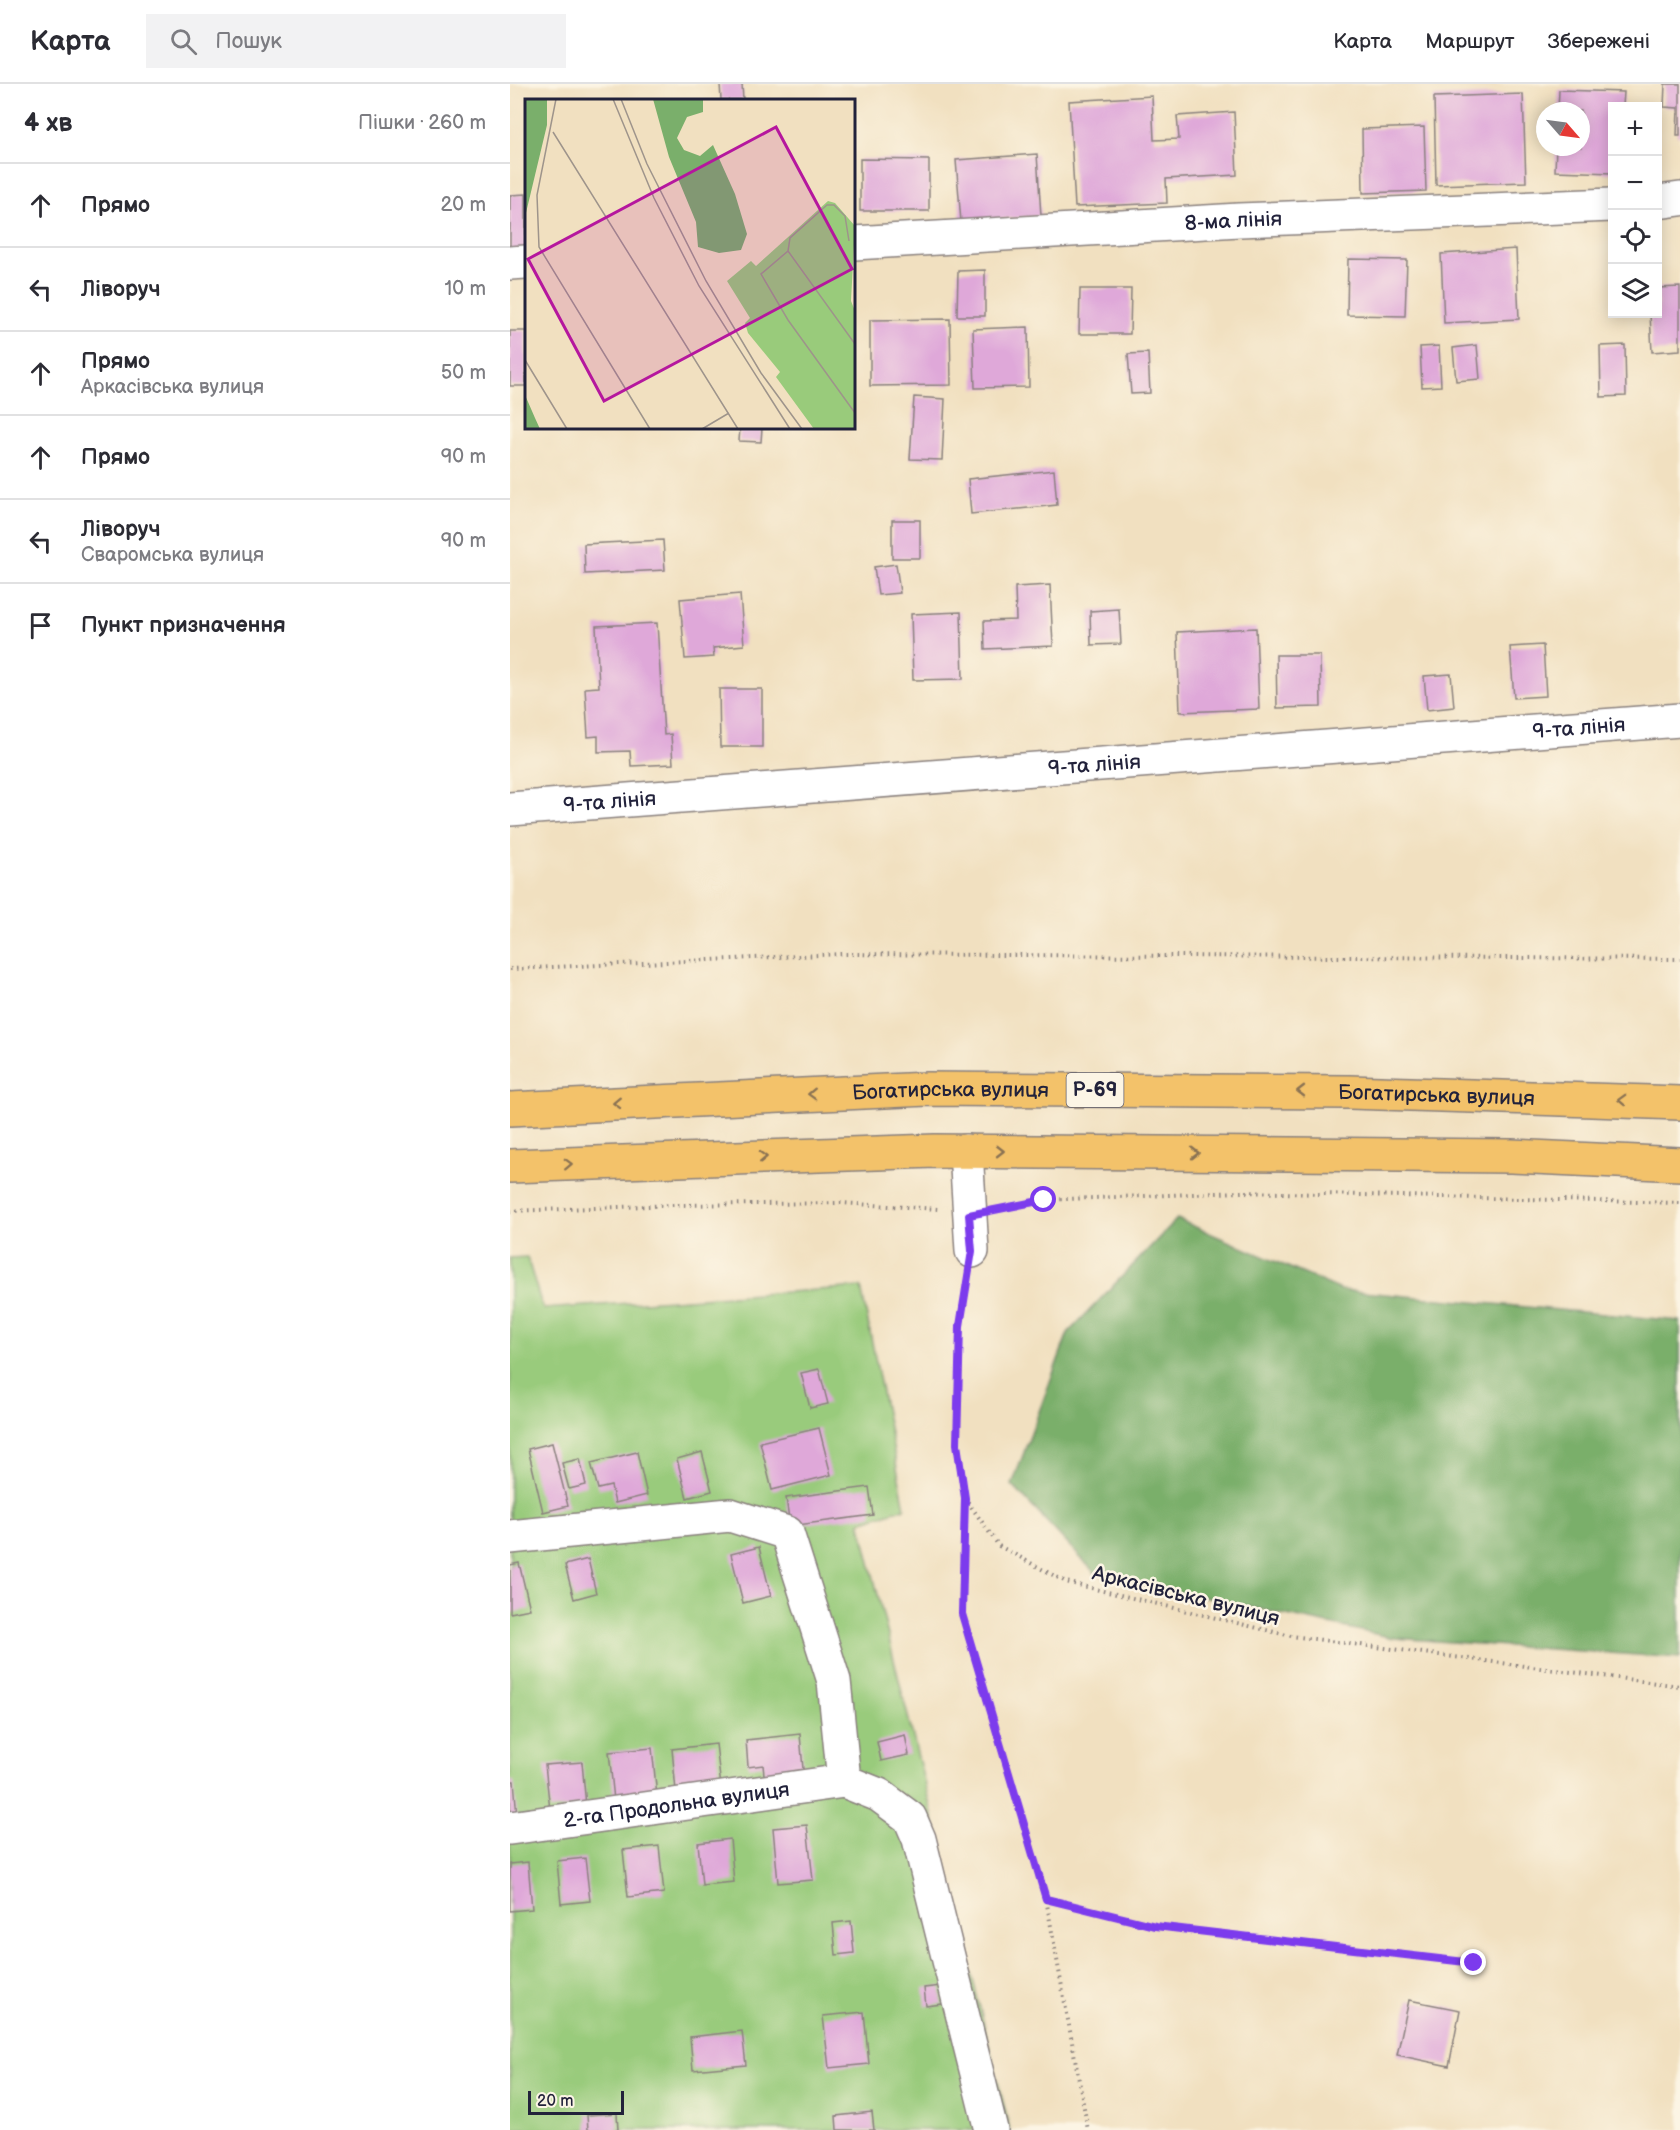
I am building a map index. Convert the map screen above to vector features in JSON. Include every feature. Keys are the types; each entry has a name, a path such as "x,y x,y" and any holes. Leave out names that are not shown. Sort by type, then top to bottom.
{"main road":[{"name":"Богатирська вулиця","path":"510,1109 927,1089 1349,1092 1680,1103"},
{"path":"510,1166 966,1151 1511,1156 1680,1164"}],"street":[{"path":"1662,201 1680,199"},
{"name":"8-ма лінія","path":"855,243 1239,220 1608,205"},
{"path":"510,263 525,262"},
{"name":"9-та лінія","path":"510,809 1680,720"},
{"path":"966,1151 972,1251"},
{"path":"510,1537 730,1515 787,1533 834,1681 844,1781 879,1796 909,1818 919,1839 991,2130"},
{"name":"2-га Продольна вулиця","path":"510,1828 844,1781"}],"path":[{"path":"510,969 842,954 1680,959"},
{"path":"510,1211 675,1205 841,1203 933,1208 969,1215 1044,1200 1242,1192 1680,1203"},
{"name":"Аркасівська вулиця","path":"972,1251 960,1326 957,1444 965,1498 999,1546 1066,1582 1291,1636 1680,1686"},
{"path":"965,1498 962,1614 1046,1899 1088,2130"},
{"path":"1046,1899 1155,1926 1474,1963"}],"green space":[{"path":"1177,1219 1341,1290 1680,1321 1680,1658 1394,1638 1096,1574 1012,1485 1068,1333"},
{"path":"527,1257 543,1309 861,1287 905,1508 860,1522 1010,2130 510,2130 510,1258"}],"building":[{"path":"720,84 742,84 743,99 721,99"},
{"path":"1665,84 1680,84 1680,136 1677,136 1678,108 1664,107"},
{"path":"1559,90 1624,92 1623,102 1608,102 1608,173 1555,171 1556,156 1590,156 1590,102 1558,102"},
{"path":"1523,94 1526,182 1436,185 1434,97"},
{"path":"1152,96 1154,140 1179,139 1177,116 1234,112 1237,175 1166,179 1167,203 1075,207 1069,101"},
{"path":"1424,127 1426,191 1363,193 1362,129"},
{"path":"1037,154 1041,216 961,222 956,160"},
{"path":"860,159 929,160 929,211 860,211"},
{"path":"525,194 525,250 510,251 510,195"},
{"path":"1516,249 1519,319 1444,323 1441,254"},
{"path":"1348,259 1407,260 1405,316 1347,315"},
{"path":"985,270 985,316 957,316 958,271"},
{"path":"1680,287 1680,350 1652,352 1650,318 1662,318 1662,288"},
{"path":"1080,289 1131,289 1130,334 1079,334"},
{"path":"950,319 951,385 870,386 870,320"},
{"path":"1028,327 1029,387 975,388 973,329"},
{"path":"510,331 525,331 525,386 510,386"},
{"path":"1477,345 1480,379 1456,381 1453,348"},
{"path":"1625,345 1626,396 1601,397 1600,346"},
{"path":"1439,346 1441,386 1422,387 1420,347"},
{"path":"1148,353 1150,393 1131,394 1128,354"},
{"path":"914,397 945,399 942,460 910,459"},
{"path":"740,429 762,429 761,442 739,441"},
{"path":"1054,470 1057,505 971,514 968,479"},
{"path":"892,520 920,520 920,558 892,558"},
{"path":"663,540 665,570 585,574 584,544"},
{"path":"896,564 900,593 878,595 874,567"},
{"path":"1050,585 1053,646 985,649 984,621 1016,620 1015,587"},
{"path":"740,594 744,645 713,648 714,657 685,659 680,599"},
{"path":"1119,609 1121,644 1091,645 1090,611"},
{"path":"961,612 963,679 913,680 911,614"},
{"path":"657,623 664,735 671,734 673,764 631,766 630,751 598,752 598,736 588,737 585,688 599,687 596,626"},
{"path":"1256,628 1259,709 1180,712 1177,632"},
{"path":"1543,645 1546,696 1514,698 1510,647"},
{"path":"1276,655 1320,655 1321,707 1277,708"},
{"path":"1451,674 1454,707 1427,710 1424,676"},
{"path":"719,689 762,689 762,747 720,747"},
{"path":"819,1369 828,1404 810,1408 801,1373"},
{"path":"819,1428 831,1475 772,1490 760,1442"},
{"path":"552,1443 568,1506 543,1512 528,1449"},
{"path":"637,1452 647,1495 615,1503 611,1486 598,1489 591,1463"},
{"path":"702,1452 712,1491 687,1498 677,1459"},
{"path":"580,1459 586,1485 569,1489 562,1463"},
{"path":"869,1487 873,1515 790,1526 786,1498"},
{"path":"759,1547 771,1596 743,1603 731,1554"},
{"path":"588,1559 596,1593 574,1599 565,1565"},
{"path":"519,1563 530,1609 510,1613 510,1565"},
{"path":"800,1734 804,1781 765,1785 763,1765 748,1767 746,1740"},
{"path":"905,1735 909,1755 881,1761 877,1742"},
{"path":"716,1744 721,1787 676,1791 672,1749"},
{"path":"652,1748 657,1796 614,1800 609,1752"},
{"path":"582,1762 586,1806 550,1810 545,1765"},
{"path":"510,1781 514,1781 517,1816 510,1817"},
{"path":"807,1825 813,1880 778,1883 773,1828"},
{"path":"730,1839 734,1882 702,1885 698,1843"},
{"path":"659,1846 664,1893 628,1897 623,1850"},
{"path":"585,1858 590,1901 561,1904 557,1861"},
{"path":"528,1862 532,1909 510,1911 510,1864"},
{"path":"851,1921 854,1953 836,1955 833,1923"},
{"path":"941,1986 942,2004 926,2006 924,1988"},
{"path":"1409,2000 1460,2010 1449,2066 1397,2055"},
{"path":"864,2012 869,2064 829,2068 823,2016"},
{"path":"742,2031 746,2065 693,2070 690,2037"},
{"path":"872,2112 874,2130 837,2130 836,2116"},
{"path":"617,2113 618,2130 588,2130 587,2115"}],"route":[{"path":"1044,1200 969,1215 972,1251 960,1326 957,1444 965,1498 962,1614 1046,1899 1155,1926 1474,1963"}]}
